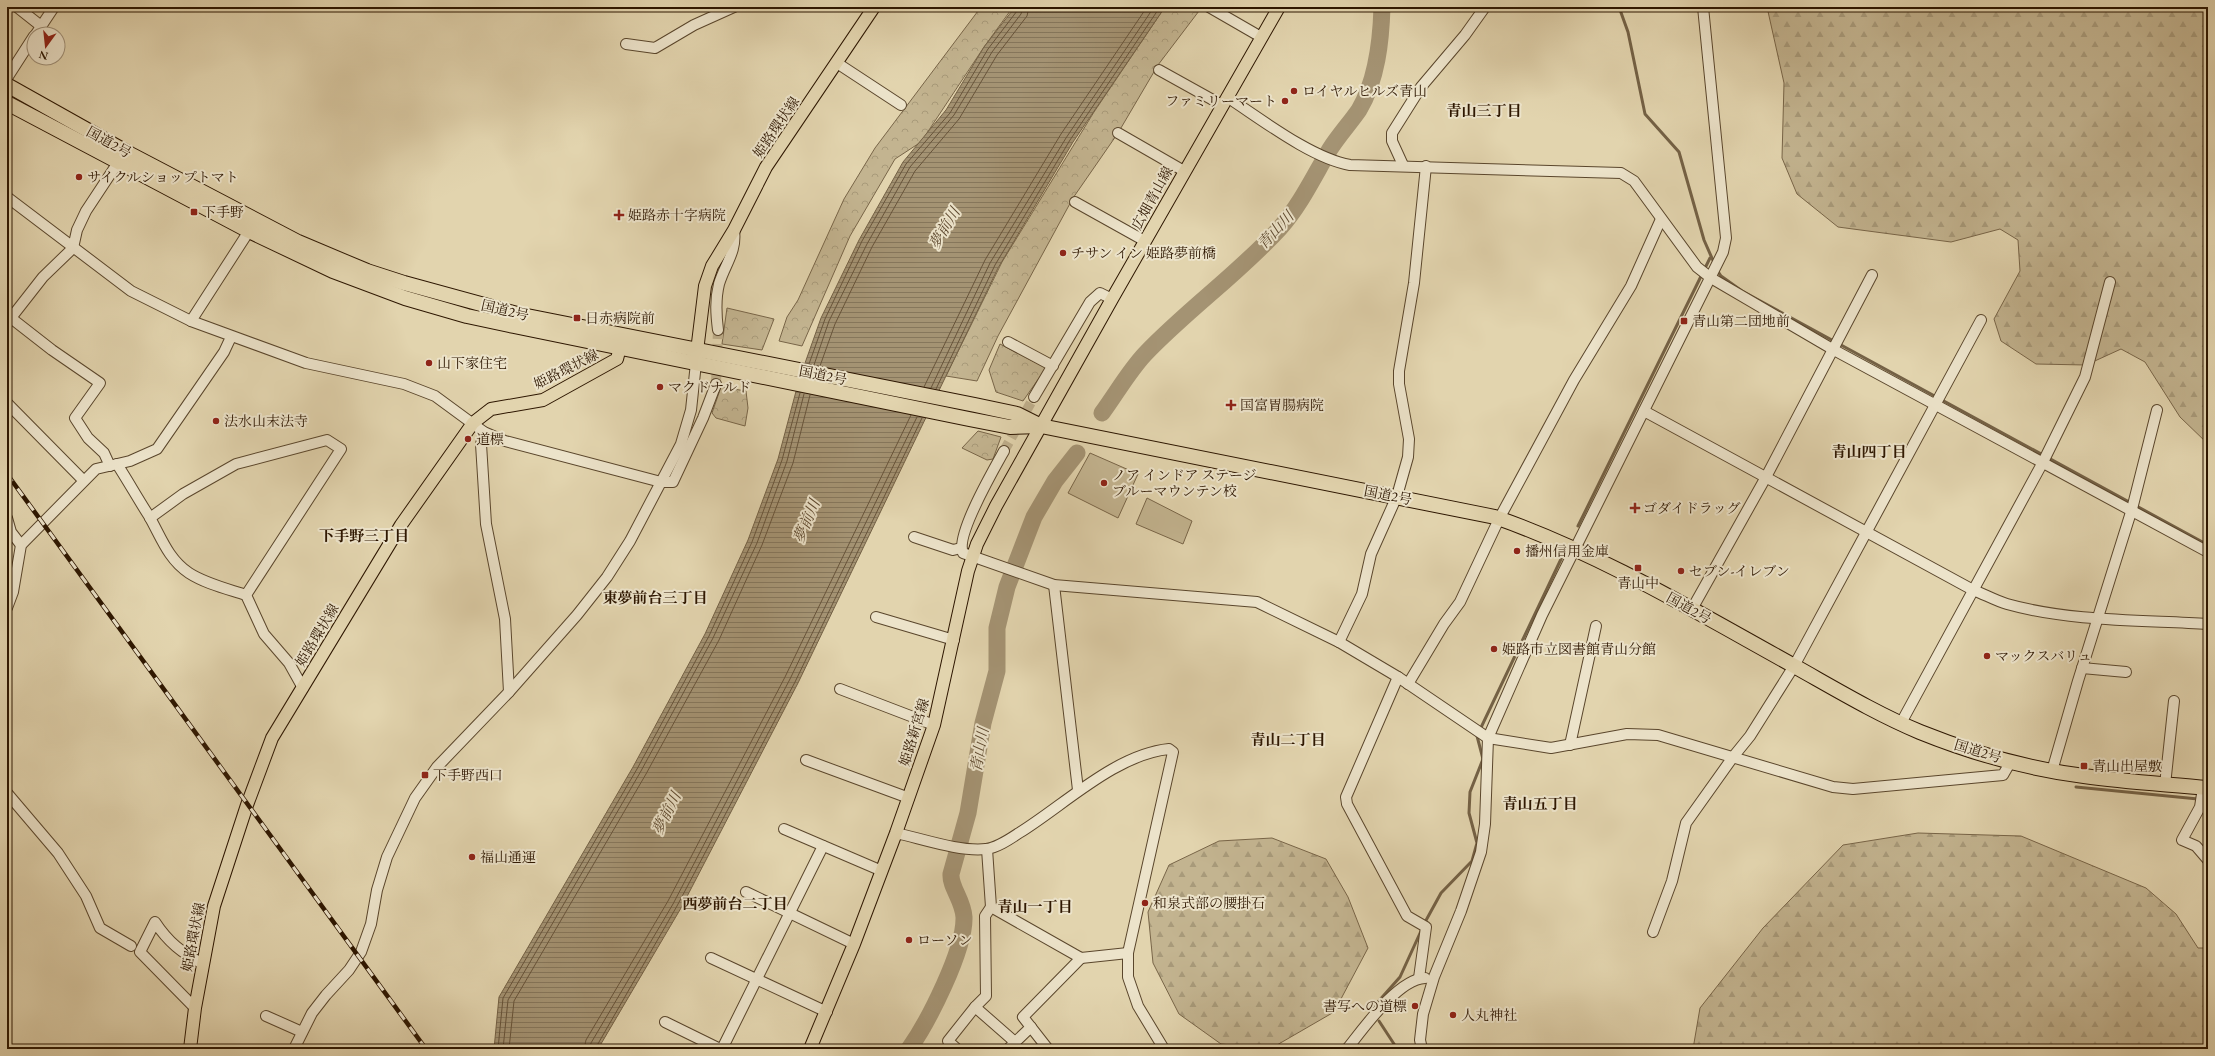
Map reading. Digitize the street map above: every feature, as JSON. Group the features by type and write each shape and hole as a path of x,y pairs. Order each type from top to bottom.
{"highway":[{"name":"国道2号","path":"7,85 298,242 367,270 445,295 517,314 697,356 770,371 969,419 1010,427 1041,426 1397,496 1499,518 1576,548 1692,609 1901,723 1945,741 2011,761 2052,771 2083,776 2206,788"},
{"name":"国道2号","path":"7,103 249,231 333,271 406,298 475,318 620,347 697,356"},
{"name":"国道2号","path":"770,371 975,405 1017,414 1041,426"}],"main road":[{"name":"姫路環状線","path":"697,356 705,286 712,266 734,230 766,167 874,7"},
{"name":"広畑青山線","path":"1041,426 1184,171 1279,7"},
{"name":"姫路環状線","path":"190,1049 195,1008 214,906 247,805 272,738 401,525 472,423 491,409 543,400 617,359 620,347"},
{"name":"姫路新宮線","path":"810,1049 827,1012 882,871 934,725 972,557 986,525 1041,426"}],"street":[{"path":"17,7 32,26"},
{"path":"41,26 54,7"},
{"path":"626,44 655,48 694,25 734,7"},
{"path":"1209,7 1261,37"},
{"path":"1403,165 1392,141 1392,133 1421,87 1465,35 1486,7"},
{"path":"1422,1049 1420,1040 1423,1014 1434,977 1461,911 1481,852 1485,824 1483,734 1718,265 1726,238 1703,7"},
{"path":"7,78 26,49"},
{"path":"837,63 900,106"},
{"path":"1159,70 1224,101 1317,154 1336,163 1350,165 1403,165 1621,173 1634,181 1697,266 1711,278 1834,350 1936,404 2045,457 2208,552"},
{"path":"1118,133 1184,171"},
{"path":"119,161 86,211 77,230 73,248 43,277 9,321 100,382 75,418 88,438 104,453 113,465 150,518 163,544 175,562 189,573 204,581 246,595 264,634 289,663 303,688"},
{"path":"1339,642 1362,594 1371,554 1397,496 1408,457 1409,439 1399,384 1399,371 1414,283 1426,166"},
{"path":"7,197 131,291 191,321 306,364 404,384 435,396 484,432 505,441 661,482 673,482 703,418 716,384"},
{"path":"1075,202 1145,241"},
{"path":"1408,684 1444,624 1460,602 1499,518 1574,380 1631,286 1661,219"},
{"path":"718,330 715,306 720,283 736,242 734,230"},
{"path":"191,321 249,231"},
{"path":"1692,609 1766,477 1872,276"},
{"path":"1901,723 2045,457 2085,377 2110,282"},
{"path":"1034,397 1090,302 1100,293 1112,299"},
{"path":"1653,932 1672,881 1686,823 1753,731 1794,666 1981,320"},
{"path":"7,608 13,592 21,544 82,480 96,469 145,456 157,449 219,358 231,337"},
{"path":"1008,342 1053,366"},
{"path":"294,1049 312,1013 326,994 349,970 366,941 380,876 387,857 415,798 437,767 509,692 577,615 607,577 630,540 681,444 691,410 697,356"},
{"path":"7,403 82,480"},
{"path":"2052,771 2097,617 2132,509 2157,410"},
{"path":"1644,411 1973,590 2006,604 2039,611 2097,617 2208,624"},
{"path":"484,432 481,444 486,524 505,619 509,692"},
{"path":"150,518 182,494 236,464 327,440 342,449 246,595"},
{"path":"961,548 970,517 1004,451"},
{"path":"7,518 11,532 21,544"},
{"path":"914,537 952,550 961,548"},
{"path":"961,548 963,552 972,557 1054,585 1258,602 1339,642 1398,677 1483,734 1551,748 1627,734 1658,736 1833,787 1853,789 2003,775 2011,761"},
{"path":"1054,585 1078,790"},
{"path":"876,617 954,640"},
{"path":"1570,745 1596,626"},
{"path":"2082,668 2126,672"},
{"path":"1398,677 1346,797 1347,804 1407,916 1426,927 1419,978"},
{"path":"840,690 934,725"},
{"path":"2165,785 2174,701"},
{"path":"896,833 958,846 987,849 1006,841 1035,824 1078,790 1140,755 1169,749 1173,752 1128,953 1128,977 1138,1006 1164,1049"},
{"path":"806,760 909,798"},
{"path":"2206,788 2200,807 2182,840 2196,846 2208,860"},
{"path":"7,793 58,853 86,896 100,928 131,946"},
{"path":"784,829 882,871"},
{"path":"665,1022 721,1049 757,980 788,912 822,846"},
{"path":"957,1049 948,1041 974,1007 986,996 985,916 991,907 987,849"},
{"path":"746,892 854,944"},
{"path":"991,907 1081,958 1128,953"},
{"path":"195,1008 140,952 155,922 182,954 203,964"},
{"path":"711,958 827,1012"},
{"path":"1048,1049 1023,1017 1081,958"},
{"path":"1347,1049 1366,1025 1403,985 1419,978 1434,977"},
{"path":"974,1007 1012,1045 1031,1027"},
{"path":"266,1016 302,1032"}],"green space":[{"path":"981,7 1013,7 984,47 921,142 895,159 850,236 802,346 779,341 787,317 798,300 844,199 875,148"},
{"path":"1165,7 1202,7 1158,65 1118,133 1073,198 998,336 977,381 946,376 1002,262 1094,112"},
{"path":"1767,7 2208,7 2208,444 2180,417 2145,362 2121,349 2086,365 2036,364 2001,341 1994,319 2020,271 2018,240 2000,229 1951,242 1838,227 1797,194 1782,158 1784,83"},
{"path":"727,308 774,319 762,350 722,344"},
{"path":"1000,344 1046,368 1023,401 996,392 989,370"},
{"path":"721,387 746,391 748,408 745,426 716,418 712,413"},
{"path":"978,431 1001,437 993,459 987,460 962,448"},
{"name":"ノア インドア ステージ ブルーマウンテン校","path":"1090,453 1138,474 1118,518 1068,493"},
{"name":"ノア インドア ステージ ブルーマウンテン校","path":"1147,498 1192,521 1183,544 1136,524"},
{"path":"1918,833 2021,836 2146,888 2176,914 2198,948 2208,948 2208,1049 1693,1049 1700,1008 1763,928 1843,845"},
{"path":"1272,838 1326,859 1348,897 1368,948 1334,1012 1270,1049 1221,1044 1179,1014 1153,963 1148,912 1169,865 1219,841"}],"water":[{"name":"夢前川","path":"1015,7 1165,7 1073,142 998,268 798,683 681,908 598,1049 494,1049 499,997 633,767 705,634 748,540 778,459 799,380 821,318 859,240 903,162 946,110 984,47"}],"waterway":[{"name":"青山川","path":"1102,413 1128,375 1145,354 1178,322 1264,245 1288,219 1307,190 1330,149 1359,110 1365,98 1377,60 1381,33 1382,7"},
{"path":"1619,7 1628,32 1645,114 1679,152 1704,240 1715,265"},
{"path":"1578,526 1710,258"},
{"path":"1717,270 1721,276 1742,291 2208,545"},
{"name":"青山川","path":"909,1049 926,1022 944,985 952,966 963,931 963,911 952,884 951,874 968,813 983,723 997,671 997,628 1007,587 1034,517 1055,481 1077,453"},
{"path":"1424,924 1441,893 1472,861 1477,843 1469,813 1470,792 1483,759 1477,736 1562,557"},
{"path":"2076,787 2198,799"},
{"path":"1374,1010 1377,1003 1400,977 1421,931"},
{"path":"1379,1021 1396,1049"}],"tunnel":[{"path":"716,384 718,330"},
{"path":"1004,451 1034,397"}],"railway":[{"path":"7,474 426,1049"}],"place":[{"name":"ロイヤルヒルズ青山","path":"1294,91"},
{"name":"ファミリーマート","path":"1285,101"},
{"name":"サイクルショップトマト","path":"79,177"},
{"name":"下手野","path":"194,212"},
{"name":"姫路赤十字病院","path":"619,215"},
{"name":"チサン イン 姫路夢前橋","path":"1063,253"},
{"name":"日赤病院前","path":"577,318"},
{"name":"青山第二団地前","path":"1684,321"},
{"name":"山下家住宅","path":"429,363"},
{"name":"マクドナルド","path":"660,387"},
{"name":"国富胃腸病院","path":"1231,405"},
{"name":"法水山末法寺","path":"216,421"},
{"name":"道標","path":"468,439"},
{"name":"ノア インドア ステージ ブルーマウンテン校","path":"1104,483"},
{"name":"ゴダイドラッグ","path":"1635,508"},
{"name":"播州信用金庫","path":"1517,551"},
{"name":"青山中","path":"1638,568"},
{"name":"セブン-イレブン","path":"1681,571"},
{"name":"姫路市立図書館青山分館","path":"1494,649"},
{"name":"マックスバリュ","path":"1987,656"},
{"name":"青山出屋敷","path":"2084,766"},
{"name":"下手野西口","path":"425,775"},
{"name":"福山通運","path":"472,857"},
{"name":"和泉式部の腰掛石","path":"1145,903"},
{"name":"ローソン","path":"909,940"},
{"name":"書写への道標","path":"1415,1006"},
{"name":"人丸神社","path":"1453,1015"}],"district":[{"name":"青山三丁目","path":"1484,110"},
{"name":"青山四丁目","path":"1869,451"},
{"name":"下手野三丁目","path":"364,535"},
{"name":"東夢前台三丁目","path":"655,597"},
{"name":"青山二丁目","path":"1288,739"},
{"name":"青山五丁目","path":"1540,803"},
{"name":"西夢前台二丁目","path":"735,903"},
{"name":"青山一丁目","path":"1035,906"}]}
